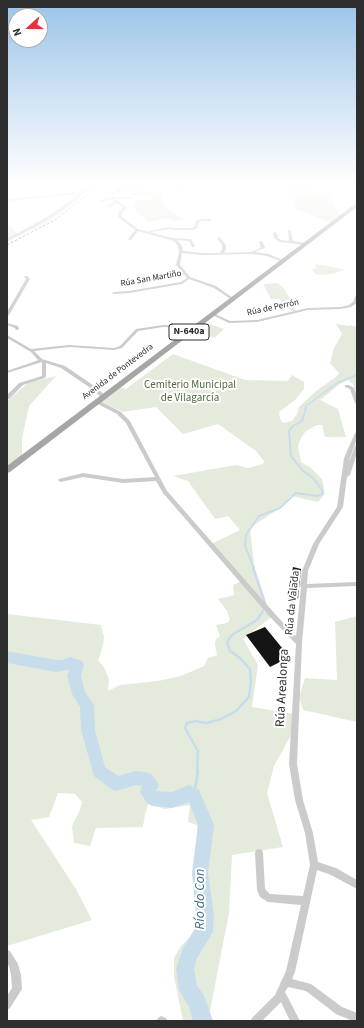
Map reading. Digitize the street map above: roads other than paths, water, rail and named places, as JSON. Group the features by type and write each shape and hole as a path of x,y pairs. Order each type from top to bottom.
{"main road":[{"name":"Avenida de Pontevedra","path":"7,470 96,401 322,232"}],"street":[{"path":"7,240 22,232"},
{"path":"130,239 135,232"},
{"path":"147,232 172,239 190,240 193,246"},
{"path":"290,232 291,242"},
{"path":"275,233 276,238 280,241 306,244"},
{"path":"219,238 224,245 222,253"},
{"path":"172,239 175,240 180,246 181,252 202,254 252,253 268,255 283,261"},
{"path":"252,253 263,248 261,242"},
{"name":"Rúa San Martiño","path":"181,252 178,265 189,278 215,287 232,299"},
{"path":"7,315 28,281 26,278"},
{"name":"Rúa San Martiño","path":"114,293 138,291 182,283 189,278"},
{"name":"Rúa de Perrón","path":"212,314 229,322 257,321 308,309 340,308 350,306 355,303 357,296"},
{"path":"7,324 17,327 17,329"},
{"path":"31,350 69,346 114,349 120,346 137,330 163,326 195,327"},
{"path":"7,336 31,350 42,360 63,367 103,396"},
{"path":"7,341 12,339"},
{"path":"7,372 42,360"},
{"path":"7,398 21,384 44,376 42,360"},
{"path":"347,386 352,388 357,403"},
{"name":"Rúa Arealonga","path":"96,401 119,413 128,422 165,492 273,616 299,643 293,764 299,800 309,833 314,865 290,972 278,998 255,1021"},
{"name":"Rúa da Valada","path":"299,643 305,571 316,544 340,507 347,458 357,433"},
{"name":"Rúa da Valada","path":"344,479 348,473 357,446"},
{"path":"61,480 83,475 124,481 158,479"},
{"path":"303,586 357,584"},
{"path":"259,853 261,890 263,894 268,898 306,900"},
{"path":"314,865 333,871 357,884"},
{"path":"7,954 13,964 16,975 17,989 7,1005"},
{"path":"286,982 308,987 339,1011 357,1018"},
{"path":"281,993 295,1021"}],"waterway":[{"path":"305,409 306,406 337,383 357,375"},
{"path":"254,568 245,546 246,535 259,516 280,508 296,493 317,496 322,494 322,490 313,478 303,471 291,456 289,431 293,426 302,421 306,408"},
{"path":"253,567 265,603"},
{"path":"197,771 198,751 185,728 187,723 196,721 207,723 221,719 236,711 249,697 251,682 250,669 240,658 230,651 227,642 232,635 257,620 263,611"},
{"name":"Río do Con","path":"7,657 56,666 63,666 70,663 77,665 74,675 79,694 87,705 88,730 99,771 116,784 136,778 146,779 151,785 148,792 152,798 172,800 184,796 189,792 194,795 206,825 200,873 205,915 204,932 189,954 185,969 188,990 197,1002 203,1021"},
{"path":"194,795 198,770"}],"railway":[{"path":"7,245 32,232"}],"park label":[{"name":"Cemiterio Municipal de Vilagarcía","path":"190,392"}]}
